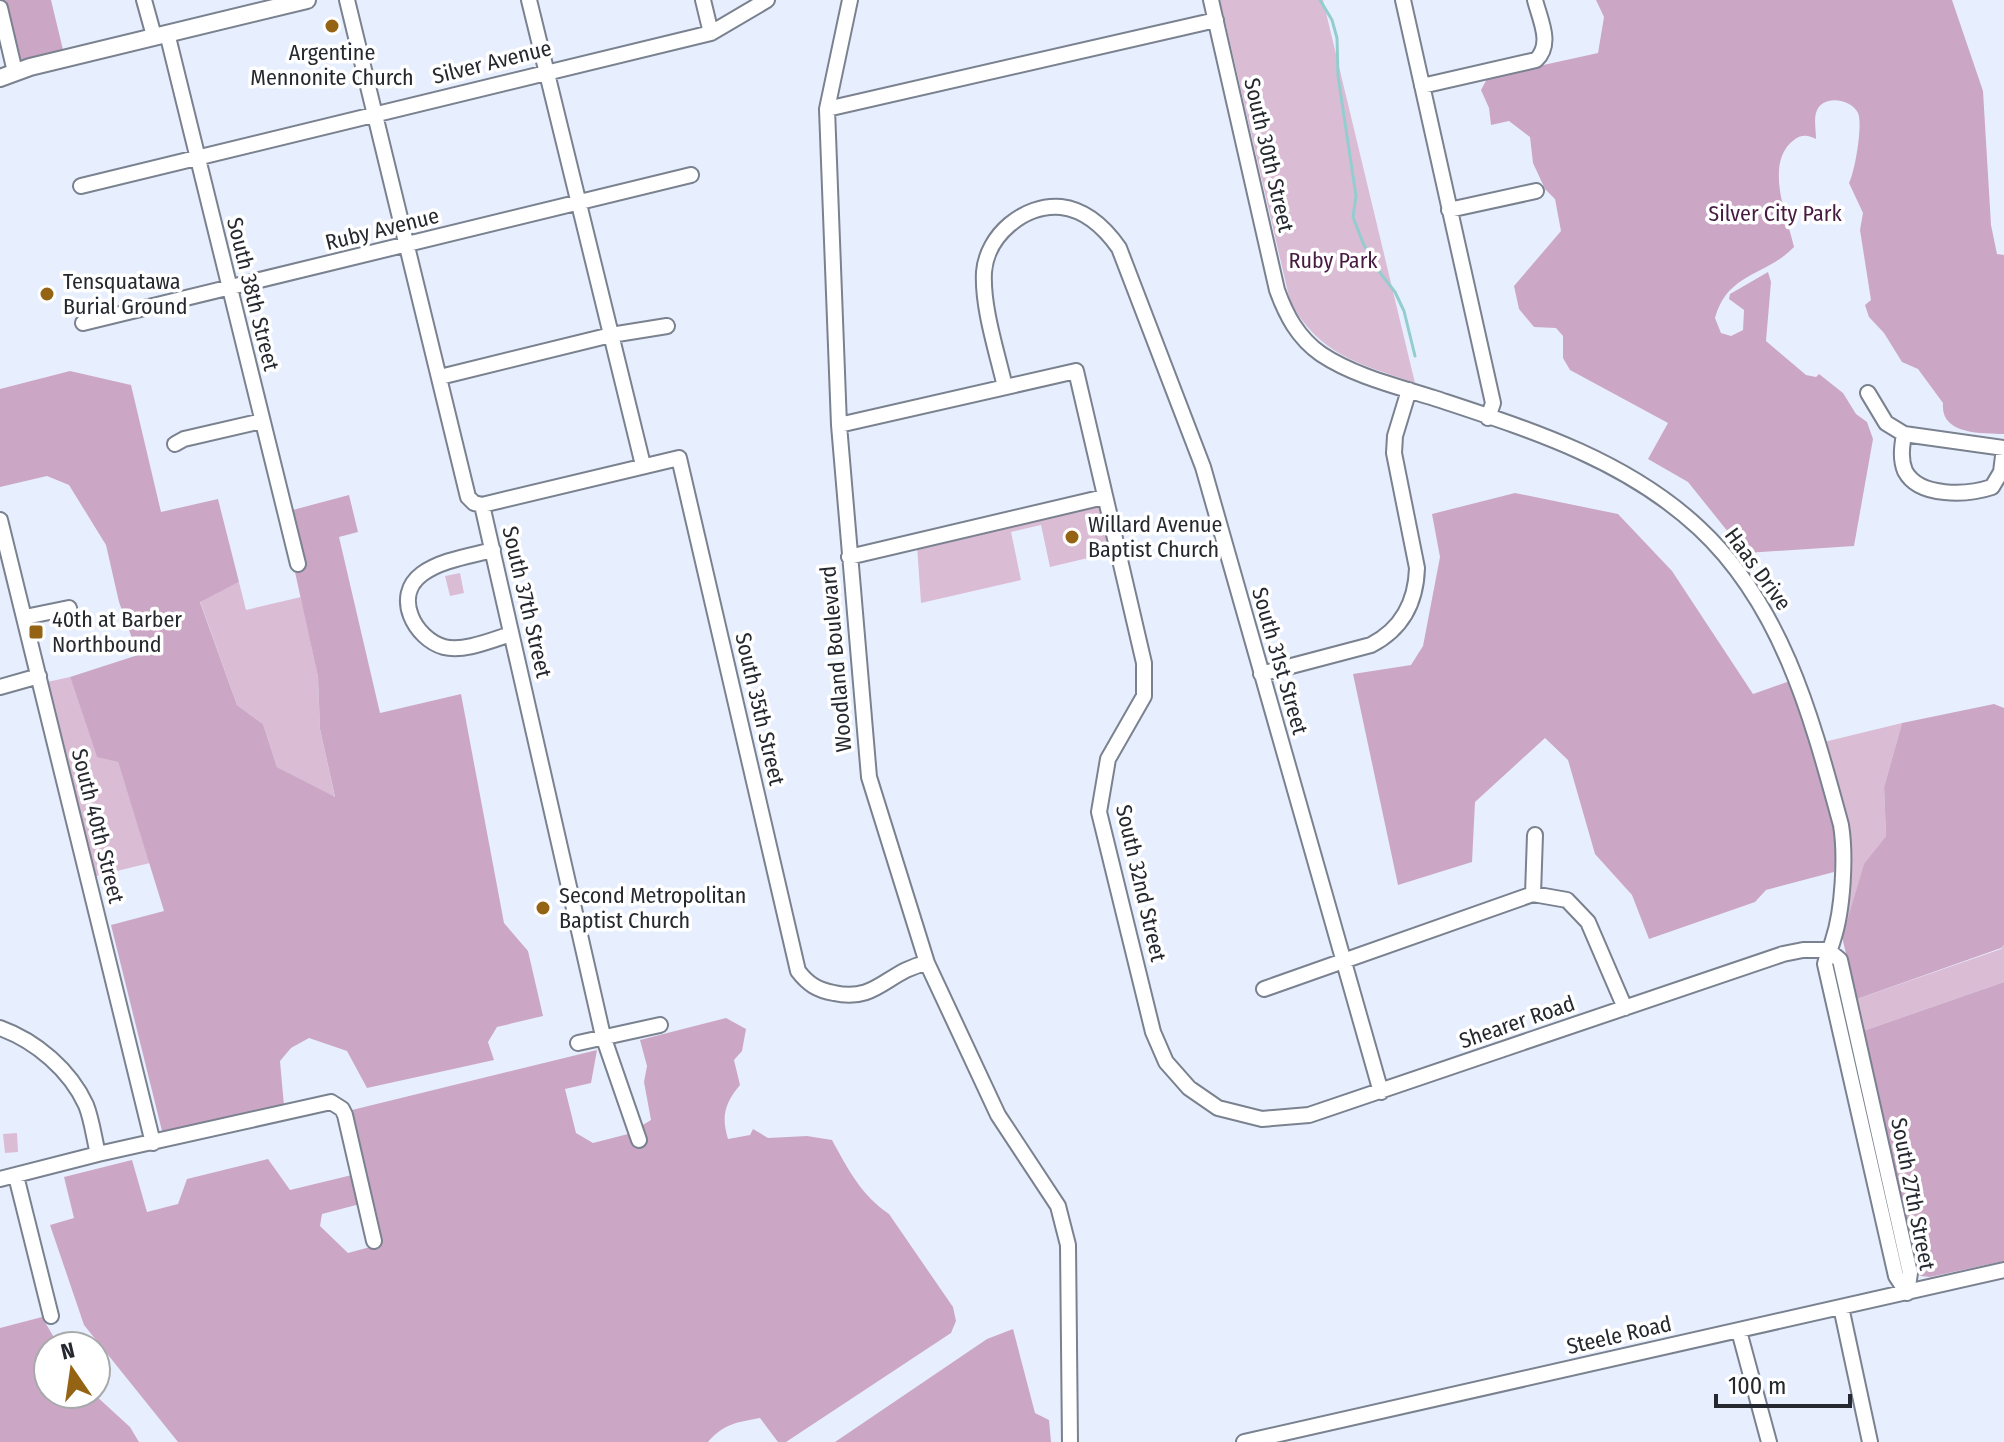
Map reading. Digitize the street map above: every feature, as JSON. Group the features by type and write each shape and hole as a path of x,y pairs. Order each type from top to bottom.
{"main road":[{"path":"8,75 286,2 307,0"}],"street":[{"name":"South 38th Street","path":"144,0 160,35 197,157 298,564"},
{"name":"South 37th Street","path":"347,0 468,497 482,505 603,1036 639,1140"},
{"path":"482,505 643,465 529,0"},
{"path":"703,0 711,33"},
{"name":"Silver Avenue","path":"81,186 711,33 767,0"},
{"name":"Woodland Boulevard","path":"850,0 827,109 839,425 869,777 927,963 998,1115 1058,1206 1066,1232 1070,1442"},
{"name":"South 30th Street","path":"1211,0 1277,290 1285,312 1304,340 1321,354 1353,371 1409,390"},
{"path":"1403,0 1493,403 1488,418"},
{"path":"1422,86 1536,60 1546,44 1535,0"},
{"path":"0,8 8,75"},
{"path":"827,109 1216,20"},
{"name":"Ruby Avenue","path":"83,323 229,290 691,175"},
{"path":"1449,210 1536,191"},
{"name":"South 31st Street","path":"1005,387 985,294 984,270 990,249 1004,228 1040,209 1061,207 1092,219 1108,232 1119,248 1203,467 1381,1092"},
{"path":"440,377 611,335 667,326"},
{"name":"South 32nd Street","path":"1005,387 1076,371 1141,645 1144,696 1108,759 1099,812 1153,1032 1166,1062 1189,1088 1218,1108"},
{"path":"839,425 1005,387"},
{"path":"1261,674 1354,652 1385,638 1407,612 1416,585 1414,549 1394,453 1395,436 1409,390"},
{"name":"Haas Drive","path":"1409,390 1576,449 1612,465 1646,486 1701,529 1747,584 1787,654 1841,825 1843,874 1833,940 1828,950"},
{"path":"1868,393 1886,423 1904,434 2004,448 2001,472 1992,487 1977,492 1939,491 1915,483 1908,475 1901,456 1904,434"},
{"path":"175,444 184,439 262,421"},
{"name":"South 35th Street","path":"643,465 679,458 798,971 807,983 823,991 858,996 867,994 902,971 927,963"},
{"path":"849,557 1104,497"},
{"name":"South 40th Street","path":"0,520 153,1143"},
{"path":"493,550 437,565 418,576 408,601 410,612 419,633 444,647 466,646 511,634"},
{"path":"25,617 69,608"},
{"path":"0,687 39,676"},
{"path":"1533,894 1535,835"},
{"path":"1264,989 1533,894 1567,900 1588,922 1625,1008"},
{"name":"Shearer Road","path":"1218,1108 1262,1119 1309,1115 1783,954 1828,950"},
{"name":"South 27th Street","path":"1828,950 1840,960 1848,1029 1910,1273 1907,1293"},
{"path":"578,1043 660,1025"},
{"path":"0,1028 48,1056 66,1075 87,1109 98,1154"},
{"path":"0,1179 323,1102 336,1104 345,1115 374,1241"},
{"path":"16,1176 51,1316"},
{"name":"Steele Road","path":"1244,1442 2004,1270"},
{"path":"1841,1307 1870,1442"},
{"path":"1739,1331 1769,1442"}],"green space":[{"path":"3,0 51,0 64,54 20,65 16,61"},
{"name":"Ruby Park","path":"1220,0 1323,0 1415,383 1343,356 1314,334 1290,301"},
{"name":"Silver City Park","path":"1596,0 1952,0 1983,91 1991,225 1997,254 2004,255 2004,434 1964,430 1948,421 1943,403 1918,369 1902,362 1884,333 1869,317 1865,305 1871,300 1860,230 1863,213 1849,183 1860,127 1858,113 1843,101 1830,101 1819,107 1815,116 1816,139 1805,136 1797,138 1785,150 1780,162 1780,191 1794,247 1783,257 1738,283 1721,303 1715,318 1721,333 1731,336 1743,330 1744,310 1729,299 1730,294 1768,272 1771,282 1766,341 1806,375 1816,377 1819,374 1843,393 1856,414 1867,422 1873,439 1854,546 1745,553 1688,482 1648,459 1668,423 1570,370 1563,358 1563,336 1556,328 1534,327 1519,309 1514,286 1561,231 1555,199 1545,189 1533,163 1530,137 1509,121 1491,125 1489,108 1481,90 1488,77 1598,53 1604,17"},
{"path":"70,371 131,385 161,512 218,499 239,582 200,602 237,705 263,724 277,767 335,797 320,729 318,677 295,572 303,566 289,511 349,495 358,532 339,537 380,713 461,694 504,923 528,951 543,1016 497,1027 488,1042 494,1060 367,1088 347,1051 309,1038 291,1048 280,1061 284,1106 168,1134 162,1131 111,925 164,911 118,762 97,757 70,677 138,655 119,602 106,545 69,485 47,476 0,487 0,389"},
{"path":"1515,493 1618,514 1672,571 1753,694 1790,681 1828,804 1836,852 1834,872 1766,890 1755,902 1649,939 1632,895 1595,854 1568,760 1545,738 1475,802 1472,862 1398,885 1353,674 1411,665 1423,646 1440,557 1432,514"},
{"path":"1095,505 1102,510 1112,550 1109,553 1050,567 1041,525 1011,532 1021,580 921,603 917,546"},
{"path":"460,573 464,593 450,596 445,576"},
{"path":"239,582 246,610 301,597 318,677 320,729 335,798 277,767 263,724 237,705 200,601"},
{"path":"70,677 97,756 118,762 150,863 96,876 47,682"},
{"path":"1994,704 2004,708 2004,945 1857,999 1842,937 1864,864 1886,836 1884,787 1902,723"},
{"path":"1902,723 1884,787 1886,836 1864,865 1842,937 1851,844 1824,742"},
{"path":"2004,945 2004,982 1863,1031 1857,999 2001,949"},
{"path":"2004,982 2004,1261 1930,1277 1921,1276 1916,1272 1863,1031"},
{"path":"726,1018 746,1029 742,1051 734,1060 740,1085 726,1110 728,1139 750,1135 753,1129 768,1138 807,1136 832,1140 856,1181 889,1214 953,1307 956,1321 951,1333 786,1442 778,1442 760,1418 725,1428 708,1442 178,1442 112,1360 112,1330 88,1330 84,1325 50,1225 74,1218 64,1177 132,1160 147,1212 178,1204 187,1179 268,1159 290,1190 352,1175 360,1204 322,1214 320,1226 348,1253 381,1244 352,1110 597,1050 591,1083 565,1089 576,1133 593,1143 628,1134 651,1120 644,1082 647,1066 640,1040"},
{"path":"17,1133 18,1152 5,1153 3,1134"},
{"path":"42,1317 50,1330 32,1330 32,1410 111,1410 130,1427 139,1442 0,1442 0,1328"},
{"path":"1013,1329 1035,1413 1049,1420 1051,1442 835,1442 987,1339"}],"waterway":[{"path":"1320,0 1332,20 1337,38 1338,76 1356,196 1353,217 1363,243 1404,311 1415,356"}],"place":[{"name":"Argentine Mennonite Church","path":"332,26"},
{"name":"Tensquatawa Burial Ground","path":"47,294"},
{"name":"Willard Avenue Baptist Church","path":"1072,537"},
{"name":"40th at Barber Northbound","path":"36,632"},
{"name":"Second Metropolitan Baptist Church","path":"543,908"}]}
